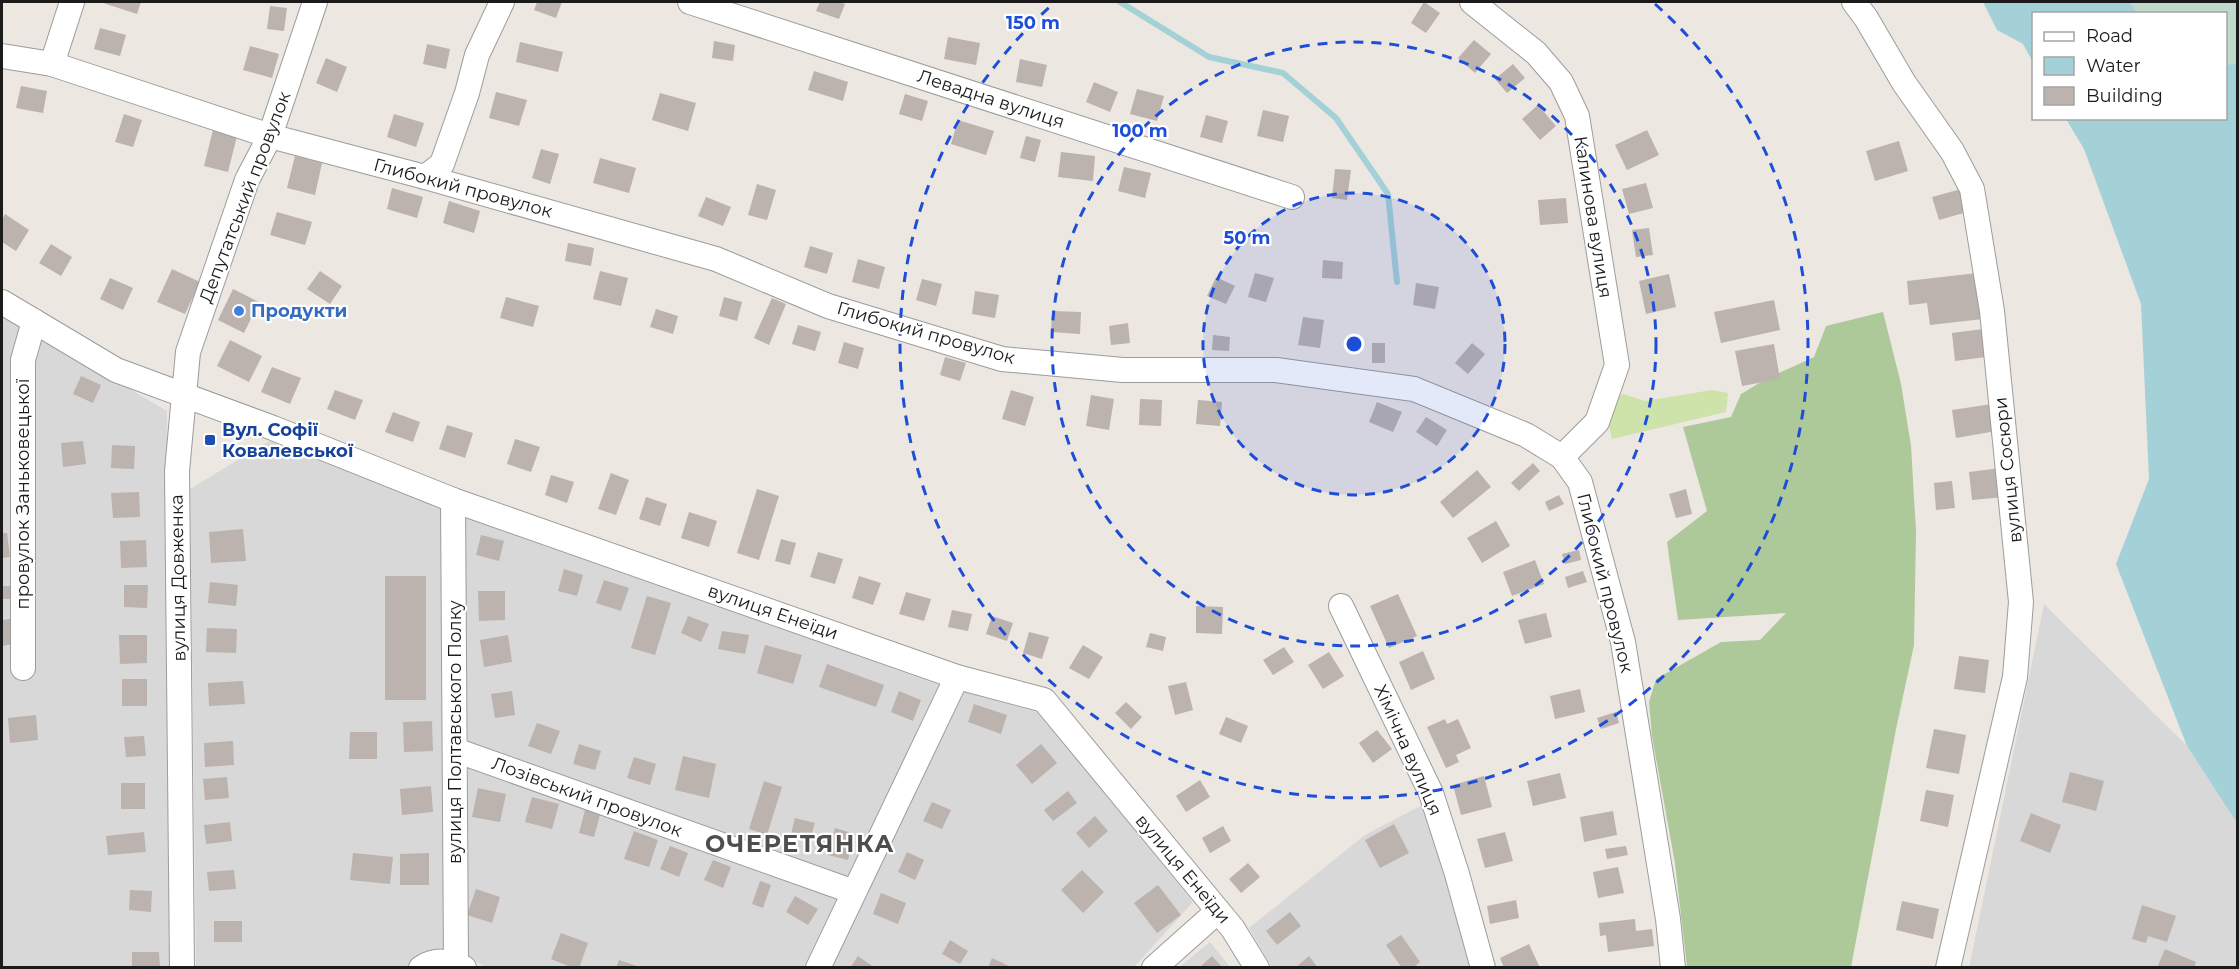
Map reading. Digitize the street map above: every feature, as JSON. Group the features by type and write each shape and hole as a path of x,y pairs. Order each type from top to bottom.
{"street":[{"path":"52,64 72,2"},
{"name":"Депутатський провулок","path":"184,395 188,352 247,180 270,136 315,2"},
{"path":"425,177 442,164 467,93 477,55 502,2"},
{"name":"Левадна вулиця","path":"690,2 1292,197"},
{"name":"Калинова вулиця","path":"1472,2 1536,53 1561,82 1577,116 1617,365 1597,422 1562,457"},
{"name":"вулиця Сосюри","path":"1854,2 1866,18 1904,83 1952,151 1972,189 1992,311 2021,602 2015,677 1948,968"},
{"name":"Глибокий провулок","path":"2,56 52,64 270,136 716,259 828,306 1002,359 1123,370 1276,370 1414,389 1526,435 1562,457 1580,482 1623,642 1668,919 1673,968"},
{"path":"2,302 116,370 184,395"},
{"name":"провулок Заньковецької","path":"23,668 23,360 34,321"},
{"name":"вулиця Енеїди","path":"184,395 453,500 957,677 1044,700 1233,929 1257,968"},
{"name":"вулиця Довженка","path":"182,968 177,471 184,395"},
{"name":"вулиця Полтавського Полку","path":"421,968 431,961 460,965 453,500"},
{"name":"Хімічна вулиця","path":"1341,606 1431,793 1457,873 1483,968"},
{"path":"818,968 957,677"},
{"name":"Лозівський провулок","path":"455,750 854,892"},
{"path":"1154,968 1218,911"}],"shaded area":[{"path":"2,314 167,411 171,967 2,968"},
{"path":"271,440 441,506 452,967 196,967 190,489"},
{"path":"465,514 941,686 806,967 488,968 464,956 468,766"},
{"path":"2044,604 2187,746 2237,823 2237,967 1969,968"},
{"path":"961,691 1043,714 1193,902 1134,967 828,968"},
{"path":"1426,803 1475,967 1272,967 1249,928 1365,835"},
{"path":"1210,942 1230,967 1178,968"}],"green space":[{"path":"2130,2 2237,2 2237,63 2227,65 2227,12 2136,12"},
{"path":"1883,312 1901,384 1911,446 1916,531 1914,645 1851,967 1687,967 1675,863 1652,736 1649,702 1656,679 1721,642 1760,640 1786,613 1678,620 1667,542 1707,511 1683,427 1731,417 1741,394 1766,379 1814,357 1826,326"},
{"path":"1712,390 1728,393 1726,412 1612,439 1607,418 1612,400 1623,394 1645,401"}],"water":[{"path":"1983,2 2130,2 2136,12 2032,12 2032,60 2023,44 1997,30"},
{"path":"2238,63 2237,823 2187,746 2116,564 2149,479 2141,304 2084,149 2067,120 2227,120 2227,65"}],"building":[{"path":"100,2 141,2 137,14"},
{"path":"537,2 562,2 556,18 534,10"},
{"path":"820,2 845,4 839,19 816,11"},
{"path":"1424,2 1440,13 1426,33 1411,23"},
{"path":"270,6 287,8 284,31 267,29"},
{"path":"100,28 126,35 120,56 94,49"},
{"path":"948,37 980,43 976,65 944,59"},
{"path":"1474,40 1491,54 1475,73 1458,58"},
{"path":"714,41 735,45 733,61 712,58"},
{"path":"520,42 563,52 558,72 516,62"},
{"path":"427,44 450,49 446,69 423,64"},
{"path":"250,46 279,54 272,78 243,70"},
{"path":"326,58 347,67 337,92 316,83"},
{"path":"1020,59 1047,65 1042,87 1016,82"},
{"path":"1513,64 1525,78 1507,93 1495,79"},
{"path":"814,71 848,82 843,101 808,90"},
{"path":"1094,82 1118,92 1110,112 1086,102"},
{"path":"21,86 47,91 43,113 16,108"},
{"path":"1137,89 1164,96 1157,121 1130,114"},
{"path":"496,92 527,100 519,126 489,118"},
{"path":"660,93 696,103 688,131 652,120"},
{"path":"905,94 928,101 922,121 899,114"},
{"path":"1538,105 1556,126 1540,140 1522,119"},
{"path":"1263,110 1289,116 1283,142 1257,136"},
{"path":"124,114 142,120 133,147 115,142"},
{"path":"394,114 424,123 416,147 387,137"},
{"path":"1206,115 1228,121 1222,143 1200,137"},
{"path":"958,120 994,131 986,155 951,144"},
{"path":"213,130 237,136 228,172 204,166"},
{"path":"1647,130 1659,155 1627,170 1615,145"},
{"path":"1026,136 1041,140 1035,162 1020,158"},
{"path":"1899,141 1908,171 1875,181 1866,151"},
{"path":"541,149 559,154 550,184 532,178"},
{"path":"1061,152 1095,156 1093,181 1058,177"},
{"path":"295,156 322,163 315,195 287,188"},
{"path":"600,158 636,168 629,193 593,183"},
{"path":"1124,167 1151,173 1145,198 1118,191"},
{"path":"1335,169 1351,170 1347,200 1332,198"},
{"path":"1646,183 1653,208 1629,214 1622,189"},
{"path":"757,184 776,190 767,220 748,215"},
{"path":"392,188 423,197 417,218 387,209"},
{"path":"1961,189 1967,212 1939,220 1932,197"},
{"path":"706,197 731,207 723,226 698,216"},
{"path":"1566,198 1568,223 1540,225 1538,200"},
{"path":"449,201 480,211 474,233 443,223"},
{"path":"277,212 312,222 305,245 270,235"},
{"path":"5,214 29,230 16,251 2,242 2,220"},
{"path":"1649,228 1653,255 1636,257 1632,230"},
{"path":"568,243 594,248 591,266 565,261"},
{"path":"51,244 72,257 61,276 39,263"},
{"path":"810,246 833,253 827,274 804,267"},
{"path":"858,259 885,267 879,289 852,282"},
{"path":"1323,260 1343,262 1342,279 1322,278"},
{"path":"172,269 200,282 185,314 157,302"},
{"path":"320,271 342,286 330,304 307,289"},
{"path":"600,271 628,278 621,306 593,299"},
{"path":"1255,273 1274,278 1266,302 1248,297"},
{"path":"1977,273 1983,319 1930,325 1927,303 1909,305 1907,281"},
{"path":"1669,274 1676,307 1646,314 1639,281"},
{"path":"1216,277 1235,286 1226,304 1207,296"},
{"path":"110,278 133,288 123,310 100,299"},
{"path":"922,279 942,284 936,306 916,300"},
{"path":"1416,283 1439,287 1435,309 1413,305"},
{"name":"Продукти","path":"233,289 259,302 244,333 218,320"},
{"path":"975,291 999,295 995,318 972,314"},
{"path":"506,297 539,306 533,327 500,318"},
{"path":"724,297 742,302 737,321 719,316"},
{"path":"772,298 786,304 769,345 754,338"},
{"path":"1774,300 1780,330 1721,343 1714,312"},
{"path":"656,309 678,316 673,334 650,327"},
{"path":"1052,311 1081,312 1080,334 1051,332"},
{"path":"1303,317 1324,320 1320,348 1298,345"},
{"path":"1128,323 1130,343 1111,345 1109,326"},
{"path":"798,325 821,332 815,351 792,344"},
{"path":"1983,329 1986,357 1955,361 1952,333"},
{"path":"1213,335 1230,337 1229,351 1212,350"},
{"path":"230,340 262,356 249,382 217,366"},
{"path":"844,342 864,348 858,369 838,363"},
{"path":"1372,343 1385,343 1385,363 1372,363"},
{"path":"1472,343 1485,354 1468,374 1455,363"},
{"path":"1774,344 1780,379 1742,386 1735,351"},
{"path":"945,357 966,363 960,381 940,375"},
{"path":"272,367 301,378 290,404 261,392"},
{"path":"81,376 101,385 93,403 73,394"},
{"path":"335,390 363,400 355,420 327,409"},
{"path":"1011,390 1034,397 1025,426 1002,419"},
{"path":"1091,395 1114,399 1109,430 1086,426"},
{"path":"1140,399 1162,400 1161,426 1139,425"},
{"path":"1198,400 1222,402 1220,426 1196,424"},
{"path":"1377,402 1402,412 1393,432 1369,422"},
{"path":"1992,404 1996,431 1956,438 1952,410"},
{"path":"393,412 420,422 413,442 385,432"},
{"path":"1426,417 1447,430 1437,446 1416,432"},
{"path":"447,425 473,433 465,458 439,449"},
{"path":"515,439 540,447 531,472 507,464"},
{"path":"83,441 86,464 63,467 61,443"},
{"path":"112,445 135,446 134,469 111,468"},
{"path":"1533,463 1540,471 1519,491 1511,483"},
{"path":"2001,468 2004,497 1972,500 1969,472"},
{"path":"1477,470 1491,487 1453,518 1440,502"},
{"path":"611,473 629,480 616,515 598,509"},
{"path":"551,475 574,482 567,503 545,495"},
{"path":"1952,481 1955,508 1936,510 1934,483"},
{"path":"757,489 779,496 759,560 737,553"},
{"path":"1686,489 1692,514 1676,518 1669,494"},
{"path":"139,492 140,517 113,518 111,493"},
{"path":"1559,495 1564,504 1549,511 1545,502"},
{"path":"646,497 667,504 660,526 639,519"},
{"path":"689,512 717,521 709,547 681,538"},
{"path":"1496,521 1510,546 1482,563 1467,538"},
{"path":"243,529 246,561 211,563 209,532"},
{"path":"2,533 7,533 10,557 2,558"},
{"path":"481,535 504,541 499,561 476,555"},
{"path":"781,539 796,543 790,565 775,561"},
{"path":"146,540 147,567 121,568 120,541"},
{"path":"1579,550 1581,560 1565,564 1562,554"},
{"path":"818,552 843,559 835,584 810,577"},
{"path":"1535,560 1544,584 1512,596 1503,572"},
{"path":"564,569 583,575 577,596 558,591"},
{"path":"1583,571 1587,582 1568,588 1565,577"},
{"path":"385,576 426,576 426,700 385,700"},
{"path":"859,576 881,583 873,605 852,598"},
{"path":"604,580 629,588 621,611 596,603"},
{"path":"210,582 238,585 236,606 208,603"},
{"path":"124,585 148,585 147,608 124,607"},
{"path":"2,586 11,586 12,599 2,599"},
{"path":"478,591 505,591 505,620 479,621"},
{"path":"906,592 931,599 924,621 899,614"},
{"path":"1398,594 1417,636 1389,648 1370,606"},
{"path":"647,596 671,603 655,655 631,648"},
{"path":"1196,606 1223,607 1222,634 1196,633"},
{"path":"952,610 972,614 968,631 948,627"},
{"path":"1546,613 1552,637 1525,644 1518,620"},
{"path":"688,616 709,624 701,642 681,633"},
{"path":"992,616 1013,623 1007,641 986,634"},
{"path":"17,618 20,643 2,646 2,620"},
{"path":"207,628 237,629 236,653 206,652"},
{"path":"722,631 749,635 745,654 718,649"},
{"path":"1029,632 1049,637 1042,659 1023,653"},
{"path":"1150,633 1166,637 1163,651 1146,647"},
{"path":"119,635 147,635 147,663 120,664"},
{"path":"508,635 512,662 484,667 480,640"},
{"path":"765,645 802,655 793,684 757,673"},
{"path":"1083,645 1103,657 1089,679 1069,668"},
{"path":"1284,647 1294,662 1273,675 1263,660"},
{"path":"1423,651 1435,679 1411,690 1399,662"},
{"path":"1329,652 1344,676 1323,689 1308,665"},
{"path":"1959,656 1989,660 1985,693 1954,689"},
{"path":"827,664 884,685 876,707 819,687"},
{"path":"122,679 147,679 147,706 122,706"},
{"path":"243,681 245,704 209,706 208,683"},
{"path":"1186,682 1193,710 1175,715 1168,686"},
{"path":"1580,689 1585,712 1555,719 1550,696"},
{"path":"512,691 515,715 495,718 491,694"},
{"path":"899,691 921,700 913,721 891,712"},
{"path":"1126,702 1142,717 1131,729 1115,713"},
{"path":"974,704 1007,715 1001,734 968,722"},
{"path":"1616,712 1619,723 1601,729 1597,718"},
{"path":"36,715 38,740 10,743 8,718"},
{"path":"1226,717 1248,726 1241,743 1219,734"},
{"path":"1445,719 1447,724 1458,719 1471,748 1456,755 1459,762 1446,768 1427,727"},
{"path":"432,721 433,751 404,752 403,722"},
{"path":"537,723 560,731 551,754 528,746"},
{"path":"1934,729 1966,735 1959,774 1926,768"},
{"path":"1377,730 1392,749 1373,763 1359,743"},
{"path":"350,732 377,732 377,759 349,759"},
{"path":"144,736 146,756 126,757 124,737"},
{"path":"233,741 234,765 205,767 204,743"},
{"path":"579,744 601,751 595,770 573,764"},
{"path":"1041,744 1057,763 1032,784 1016,765"},
{"path":"683,756 716,764 709,798 675,790"},
{"path":"634,757 656,764 650,785 627,778"},
{"path":"2070,772 2104,781 2096,811 2062,802"},
{"path":"1560,773 1566,798 1533,806 1527,781"},
{"path":"1484,776 1492,807 1461,815 1453,785"},
{"path":"227,777 229,798 205,800 203,779"},
{"path":"1200,780 1210,797 1186,812 1176,796"},
{"path":"764,781 782,787 767,835 749,829"},
{"path":"121,783 145,783 145,809 121,809"},
{"path":"431,786 433,812 402,815 400,789"},
{"path":"478,788 506,794 500,822 472,817"},
{"path":"1926,790 1954,795 1948,827 1920,821"},
{"path":"1068,791 1077,803 1053,821 1044,810"},
{"path":"532,797 559,804 552,829 525,822"},
{"path":"932,802 951,810 942,829 923,821"},
{"path":"585,810 600,815 594,837 579,833"},
{"path":"1613,811 1617,835 1584,842 1580,817"},
{"path":"2031,813 2061,825 2050,853 2020,841"},
{"path":"1095,816 1108,831 1089,848 1076,833"},
{"path":"795,818 815,823 810,839 791,834"},
{"path":"230,822 232,841 206,844 204,825"},
{"path":"1394,824 1409,853 1380,868 1365,840"},
{"path":"1223,826 1231,841 1210,853 1202,838"},
{"path":"835,828 855,834 848,860 828,855"},
{"path":"634,831 658,840 649,867 624,859"},
{"path":"144,832 146,852 108,855 106,836"},
{"path":"1505,832 1513,861 1485,868 1477,839"},
{"path":"670,846 688,853 679,877 660,869"},
{"path":"1626,846 1628,855 1607,859 1605,849"},
{"path":"907,852 924,860 915,880 898,872"},
{"path":"353,853 393,857 390,884 350,880"},
{"path":"429,853 429,885 400,885 400,854"},
{"path":"713,860 731,867 723,888 704,880"},
{"path":"1248,863 1260,877 1241,893 1229,879"},
{"path":"1618,867 1624,893 1598,898 1593,872"},
{"path":"234,870 236,889 209,891 207,872"},
{"path":"1082,870 1104,892 1083,913 1061,890"},
{"path":"760,881 771,885 763,908 752,904"},
{"path":"1158,885 1181,915 1157,933 1134,903"},
{"path":"476,889 500,897 492,923 467,915"},
{"path":"130,890 152,891 151,912 129,910"},
{"path":"881,893 906,903 898,924 873,914"},
{"path":"795,896 818,909 808,925 786,912"},
{"path":"1516,900 1519,918 1490,924 1487,906"},
{"path":"1902,901 1939,909 1933,939 1896,930"},
{"path":"2142,905 2176,916 2167,942 2148,936 2146,943 2132,939"},
{"path":"1290,912 1301,926 1277,945 1266,931"},
{"path":"1635,919 1636,931 1652,929 1654,946 1608,952 1606,935 1600,936 1599,923"},
{"path":"214,921 242,921 242,942 214,942"},
{"path":"561,933 588,943 579,968 573,968 551,959"},
{"path":"1401,935 1420,962 1412,968 1402,968 1386,945"},
{"path":"950,940 968,951 960,964 942,954"},
{"path":"1529,944 1540,968 1504,968 1500,958"},
{"path":"2165,949 2196,962 2194,968 2157,968"},
{"path":"132,952 159,952 160,968 132,968"},
{"path":"858,956 875,968 850,968"},
{"path":"1212,956 1223,968 1199,968"},
{"path":"1309,956 1318,968 1295,968"},
{"path":"992,958 1013,968 988,968"},
{"path":"619,960 640,967 640,968 616,968"}],"waterway":[{"name":"ОЧЕРЕТЯНКА","path":"1120,2 1209,57 1283,73 1336,118 1388,194 1397,282"}],"place":[{"name":"Продукти","path":"239,311"},
{"name":"Вул. Софії Ковалевської","path":"210,440"}],"district":[{"name":"ОЧЕРЕТЯНКА","path":"800,843"}]}
